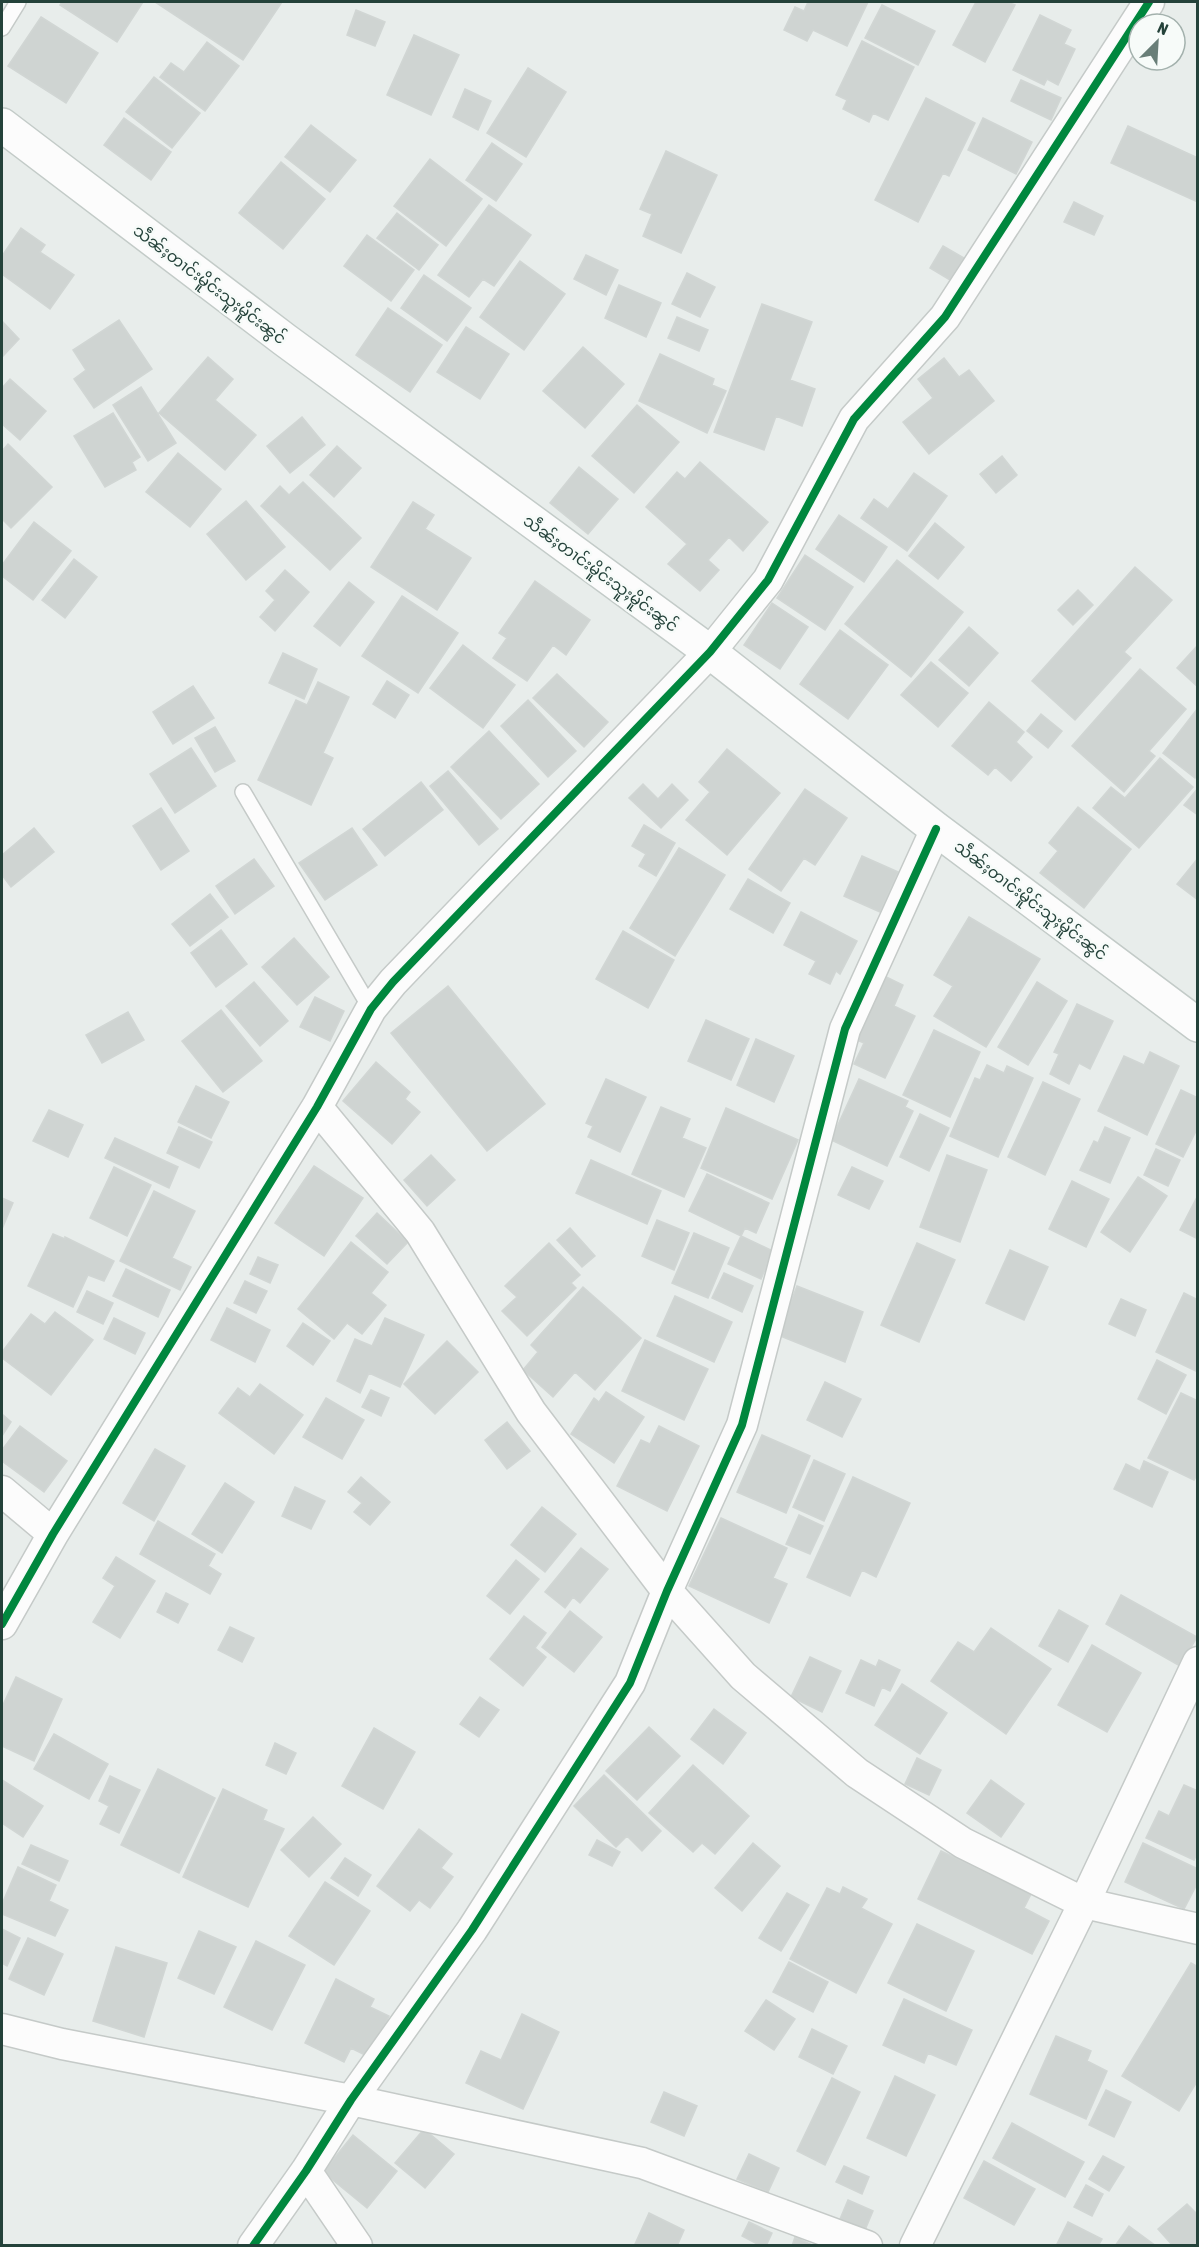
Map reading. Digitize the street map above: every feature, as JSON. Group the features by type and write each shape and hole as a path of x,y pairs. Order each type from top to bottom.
{"main road":[{"name":"သဵၼ်ႈတၢင်းမိူင်းသူႈမိူင်းၼွင်","path":"2,125 285,340 710,652 936,829 1197,1025"}],"street":[{"path":"2,1624 53,1534 317,1107 371,1009 393,982 710,652 768,580 854,419 945,317 1149,2"},
{"path":"253,2246 306,2171 351,2100 472,1930 630,1683 667,1591 742,1425 845,1029 936,829"},
{"path":"317,1107 420,1232 531,1412 667,1591 743,1676 857,1773 963,1843 1084,1903 1197,1929"},
{"path":"2,1491 53,1534"},
{"path":"915,2246 1084,1903 1197,1662"},
{"path":"2,2029 62,2044 351,2100 642,2163 867,2246"},
{"path":"306,2171 357,2246"}],"lane":[{"path":"2,28 18,2"},
{"path":"243,792 371,1009"}],"building":[{"path":"62,2 143,2 117,42 60,5"},
{"path":"155,2 282,2 243,60"},
{"path":"808,2 868,2 847,46 813,30 807,41 784,30 795,7 804,11"},
{"path":"976,2 1007,2 1015,5 985,62 953,45"},
{"path":"882,5 935,31 918,65 865,38"},
{"path":"356,10 385,22 375,46 347,35"},
{"path":"1040,15 1071,30 1064,44 1075,49 1058,85 1047,79 1044,85 1013,70"},
{"path":"41,17 98,53 66,103 8,66"},
{"path":"414,35 459,55 431,115 387,95"},
{"path":"862,41 914,67 888,120 873,113 869,122 843,109 847,100 836,95"},
{"path":"207,42 239,66 205,111 160,77 171,63 184,72"},
{"path":"528,68 566,92 526,157 487,133"},
{"path":"154,77 200,113 172,148 126,112"},
{"path":"1021,80 1061,98 1051,120 1011,101"},
{"path":"465,89 491,101 478,130 453,117"},
{"path":"926,98 975,123 949,176 943,173 918,222 875,200"},
{"path":"124,118 171,152 151,180 104,145"},
{"path":"983,118 1032,142 1016,174 968,150"},
{"path":"311,125 356,160 330,192 285,157"},
{"path":"1128,126 1198,158 1198,202 1111,163"},
{"path":"492,143 522,164 496,201 466,180"},
{"path":"666,151 717,175 681,253 643,236 652,214 640,209"},
{"path":"430,159 482,199 446,246 394,206"},
{"path":"281,162 325,199 283,249 239,213"},
{"path":"1074,202 1103,216 1094,235 1064,222"},
{"path":"489,205 531,235 494,286 483,279 469,297 438,275"},
{"path":"397,213 438,245 419,270 377,238"},
{"path":"21,228 45,245 40,252 74,275 50,309 2,274 2,256"},
{"path":"367,235 414,270 391,301 344,266"},
{"path":"943,246 964,258 950,280 930,268"},
{"path":"586,255 618,270 606,295 574,279"},
{"path":"520,261 565,294 524,350 480,317"},
{"path":"687,273 715,287 700,317 672,304"},
{"path":"424,275 471,308 447,341 401,308"},
{"path":"619,285 661,303 646,337 605,318"},
{"path":"762,304 812,322 790,380 815,389 802,426 776,416 764,450 714,432"},
{"path":"388,308 442,345 410,392 356,355"},
{"path":"677,317 708,330 699,351 668,338"},
{"path":"119,320 152,369 94,408 74,379 86,370 73,350"},
{"path":"2,321 19,339 2,357"},
{"path":"466,327 509,354 480,399 437,372"},
{"path":"583,347 624,384 585,428 543,391"},
{"path":"660,354 714,379 712,385 726,391 707,433 639,401"},
{"path":"208,357 233,379 215,400 256,435 225,470 159,413"},
{"path":"944,358 959,377 969,370 994,401 929,454 903,422 933,398 918,379"},
{"path":"10,379 46,411 20,440 2,424 2,388"},
{"path":"141,387 176,443 148,461 113,405"},
{"path":"637,405 679,442 634,493 592,456"},
{"path":"113,413 140,457 132,462 136,470 105,487 74,436"},
{"path":"302,417 325,445 290,473 267,446"},
{"path":"8,444 52,487 11,528 2,519 2,451"},
{"path":"337,446 361,468 334,497 310,475"},
{"path":"178,453 221,489 190,527 146,492"},
{"path":"1002,456 1017,475 996,493 980,474"},
{"path":"700,462 768,522 743,551 729,537 708,560 719,570 700,591 668,564 687,544 646,507 677,472 685,479"},
{"path":"579,467 618,499 588,534 550,503"},
{"path":"914,473 947,496 907,551 861,518 874,499 888,509"},
{"path":"303,482 361,538 330,570 261,506 280,486 289,495"},
{"path":"246,501 285,547 246,580 207,534"},
{"path":"413,502 434,515 425,529 471,558 437,610 371,567"},
{"path":"839,515 887,547 864,582 816,549"},
{"path":"34,522 71,551 33,600 2,576 2,565"},
{"path":"935,523 964,547 938,579 909,556"},
{"path":"805,555 853,587 825,630 777,598"},
{"path":"74,559 97,577 65,618 42,600"},
{"path":"897,560 963,612 911,677 845,624"},
{"path":"1135,567 1172,600 1124,652 1131,658 1075,720 1032,681"},
{"path":"285,570 309,592 275,631 260,617 275,600 266,591"},
{"path":"535,581 590,620 566,655 553,645 527,681 493,658 507,638 499,633"},
{"path":"349,582 374,602 340,646 314,626"},
{"path":"1078,590 1093,605 1073,625 1058,610"},
{"path":"402,596 458,633 418,693 362,656"},
{"path":"772,603 808,627 780,669 744,645"},
{"path":"969,627 998,653 969,686 939,660"},
{"path":"840,630 888,665 848,719 800,684"},
{"path":"463,645 515,685 483,728 430,688"},
{"path":"1198,645 1198,687 1177,668"},
{"path":"283,653 317,669 304,699 269,683"},
{"path":"931,662 968,693 938,727 901,695"},
{"path":"1140,669 1186,709 1149,751 1155,756 1124,792 1072,746"},
{"path":"557,674 608,722 584,747 533,698"},
{"path":"387,681 409,695 395,718 373,704"},
{"path":"318,682 349,697 323,753 333,758 311,805 258,780 296,700 307,705"},
{"path":"193,686 214,718 173,744 153,712"},
{"path":"528,700 576,751 548,777 501,726"},
{"path":"989,702 1024,732 1016,742 1032,757 1011,781 995,767 988,775 952,746"},
{"path":"1198,708 1198,775 1195,778 1163,753"},
{"path":"1041,714 1062,731 1048,748 1027,731"},
{"path":"215,727 235,761 215,772 195,738"},
{"path":"489,731 539,784 501,819 451,767"},
{"path":"191,748 216,786 175,813 150,774"},
{"path":"727,749 780,793 727,855 686,820 710,792 699,782"},
{"path":"1160,758 1193,787 1139,848 1093,808 1111,787 1125,798"},
{"path":"448,771 498,829 479,845 430,786"},
{"path":"421,782 443,810 385,856 363,829"},
{"path":"643,784 658,799 672,784 688,800 661,828 629,798"},
{"path":"1198,788 1198,815 1184,805"},
{"path":"805,789 847,818 815,865 804,858 781,891 749,869"},
{"path":"1078,807 1131,849 1084,908 1040,873 1058,851 1049,843"},
{"path":"161,808 189,851 161,870 133,826"},
{"path":"644,825 675,843 656,876 639,866 646,854 632,846"},
{"path":"34,828 54,852 11,887 2,875 2,855"},
{"path":"352,828 377,865 325,900 299,863"},
{"path":"679,848 725,875 675,956 630,928"},
{"path":"862,856 898,872 880,912 844,896"},
{"path":"1198,858 1198,900 1177,884"},
{"path":"254,859 274,886 235,914 216,886"},
{"path":"748,879 790,903 773,933 730,909"},
{"path":"210,894 228,917 190,946 172,924"},
{"path":"801,912 857,941 840,974 836,971 830,984 809,974 816,961 784,945"},
{"path":"969,917 1040,959 986,1047 934,1016 953,986 934,975"},
{"path":"221,930 247,964 216,987 191,953"},
{"path":"623,931 674,960 648,1008 596,979"},
{"path":"294,938 329,977 297,1005 262,967"},
{"path":"878,973 903,985 894,1006 915,1016 885,1078 854,1064 864,1043 848,1036"},
{"path":"254,982 288,1021 260,1046 226,1006"},
{"path":"1037,982 1067,1001 1028,1065 998,1047"},
{"path":"448,986 545,1104 487,1151 391,1033"},
{"path":"315,997 344,1011 330,1041 300,1027"},
{"path":"1077,1004 1113,1021 1090,1069 1079,1063 1069,1084 1050,1074 1059,1054 1054,1052"},
{"path":"221,1010 262,1061 223,1092 182,1041"},
{"path":"128,1012 144,1040 102,1063 86,1035"},
{"path":"706,1020 749,1039 731,1080 688,1061"},
{"path":"934,1030 980,1052 950,1117 903,1095"},
{"path":"756,1039 794,1056 774,1102 737,1085"},
{"path":"1150,1052 1179,1066 1147,1135 1098,1111 1124,1056 1144,1065"},
{"path":"376,1062 410,1092 405,1099 420,1112 392,1144 343,1101"},
{"path":"987,1065 1004,1073 1007,1066 1033,1078 998,1157 950,1136 975,1078 980,1080"},
{"path":"606,1079 646,1097 620,1152 588,1137 593,1126 586,1123"},
{"path":"859,1079 908,1101 905,1107 913,1111 887,1166 831,1140"},
{"path":"1043,1082 1080,1099 1045,1175 1008,1157"},
{"path":"196,1086 229,1102 211,1138 178,1122"},
{"path":"1181,1090 1198,1098 1198,1127 1183,1157 1156,1144"},
{"path":"661,1107 690,1119 682,1138 706,1148 684,1197 632,1174"},
{"path":"726,1108 798,1140 772,1199 701,1168"},
{"path":"49,1110 83,1125 68,1157 33,1141"},
{"path":"920,1114 949,1128 929,1171 900,1157"},
{"path":"179,1127 212,1142 199,1168 167,1153"},
{"path":"1105,1127 1130,1138 1110,1183 1080,1170 1094,1141 1098,1143"},
{"path":"115,1138 178,1167 169,1188 105,1158"},
{"path":"1156,1149 1180,1160 1168,1186 1144,1175"},
{"path":"431,1155 455,1180 427,1206 404,1180"},
{"path":"947,1155 987,1170 960,1242 920,1227"},
{"path":"591,1160 661,1191 647,1224 576,1193"},
{"path":"314,1166 363,1198 324,1256 275,1223"},
{"path":"114,1167 151,1185 127,1236 90,1218"},
{"path":"852,1167 883,1181 869,1209 838,1195"},
{"path":"707,1174 769,1203 756,1233 745,1228 741,1236 689,1211"},
{"path":"1138,1177 1167,1196 1130,1252 1101,1232"},
{"path":"1072,1181 1109,1199 1086,1247 1049,1229"},
{"path":"154,1191 195,1211 172,1258 191,1267 180,1290 120,1261"},
{"path":"1198,1195 1198,1239 1180,1230"},
{"path":"2,1198 13,1203 2,1229"},
{"path":"377,1213 408,1242 387,1264 356,1236"},
{"path":"657,1220 689,1233 674,1270 642,1256"},
{"path":"570,1228 595,1256 582,1267 557,1240"},
{"path":"694,1233 729,1248 708,1298 672,1283"},
{"path":"53,1234 65,1239 65,1237 114,1261 104,1281 88,1275 73,1307 28,1286"},
{"path":"741,1236 773,1251 761,1279 728,1264"},
{"path":"351,1242 388,1272 371,1293 386,1305 362,1334 347,1323 334,1339 298,1309"},
{"path":"549,1243 580,1275 571,1283 576,1288 527,1336 502,1311 517,1297 505,1286"},
{"path":"917,1243 955,1260 919,1342 881,1325"},
{"path":"1010,1250 1048,1267 1024,1320 986,1303"},
{"path":"258,1257 278,1265 270,1283 250,1274"},
{"path":"126,1269 170,1290 158,1317 113,1296"},
{"path":"724,1273 753,1286 742,1312 712,1298"},
{"path":"245,1281 267,1291 256,1313 234,1303"},
{"path":"797,1286 863,1312 845,1362 778,1335"},
{"path":"583,1287 641,1338 595,1390 575,1372 553,1397 523,1370 538,1352 531,1345"},
{"path":"87,1291 113,1303 103,1324 77,1312"},
{"path":"1184,1293 1198,1300 1198,1372 1156,1352"},
{"path":"675,1296 732,1322 714,1362 657,1336"},
{"path":"1121,1299 1146,1310 1135,1336 1109,1324"},
{"path":"227,1308 270,1330 255,1362 211,1340"},
{"path":"55,1312 93,1340 51,1395 2,1358 2,1352 31,1314 45,1324"},
{"path":"114,1318 145,1333 135,1354 104,1339"},
{"path":"385,1318 424,1335 400,1387 369,1373 360,1393 337,1381 355,1339 372,1346"},
{"path":"303,1323 330,1341 313,1365 287,1346"},
{"path":"645,1340 708,1369 684,1420 622,1391"},
{"path":"447,1341 478,1372 435,1414 404,1384"},
{"path":"1157,1360 1186,1375 1166,1414 1138,1399"},
{"path":"825,1382 861,1399 842,1437 807,1420"},
{"path":"260,1384 303,1415 274,1454 219,1413 238,1388 250,1397"},
{"path":"371,1390 389,1398 381,1416 362,1407"},
{"path":"606,1392 644,1417 614,1463 571,1434 594,1398 599,1402"},
{"path":"1181,1393 1198,1401 1198,1473 1194,1480 1148,1458"},
{"path":"326,1398 364,1420 342,1459 303,1437"},
{"path":"2,1414 11,1422 2,1436"},
{"path":"507,1422 530,1451 507,1469 485,1440"},
{"path":"20,1426 67,1461 44,1492 2,1461 2,1450"},
{"path":"659,1426 699,1446 667,1511 617,1486 641,1440 650,1444"},
{"path":"762,1435 810,1456 786,1513 737,1492"},
{"path":"155,1449 185,1466 154,1521 123,1503"},
{"path":"814,1460 845,1474 824,1521 793,1507"},
{"path":"1144,1461 1168,1472 1152,1507 1114,1489 1126,1464 1140,1471"},
{"path":"361,1477 390,1502 370,1525 354,1512 362,1503 348,1492"},
{"path":"853,1477 910,1503 876,1577 862,1570 850,1596 807,1577"},
{"path":"225,1483 254,1502 222,1553 192,1534"},
{"path":"295,1487 325,1501 311,1529 282,1516"},
{"path":"542,1507 576,1534 545,1572 511,1545"},
{"path":"799,1515 823,1526 810,1554 786,1544"},
{"path":"721,1518 787,1548 773,1578 787,1584 769,1623 689,1586"},
{"path":"158,1521 215,1554 208,1566 221,1574 210,1594 140,1554"},
{"path":"581,1548 608,1569 580,1603 573,1597 565,1608 545,1592"},
{"path":"116,1557 155,1581 120,1638 93,1622 115,1586 103,1578"},
{"path":"516,1560 539,1579 510,1614 487,1596"},
{"path":"166,1593 188,1604 178,1623 157,1612"},
{"path":"1121,1595 1197,1637 1180,1666 1106,1624"},
{"path":"1059,1610 1088,1626 1068,1662 1039,1646"},
{"path":"570,1611 602,1637 574,1672 542,1647"},
{"path":"524,1616 546,1633 535,1648 546,1657 523,1686 490,1659"},
{"path":"230,1627 254,1638 242,1662 218,1650"},
{"path":"991,1628 1051,1669 1006,1734 931,1681 958,1642 974,1652"},
{"path":"1092,1645 1141,1673 1107,1732 1058,1705"},
{"path":"810,1657 841,1671 822,1712 791,1697"},
{"path":"861,1660 876,1667 879,1660 900,1670 890,1691 882,1687 874,1706 846,1693"},
{"path":"16,1677 62,1699 34,1761 2,1746 2,1707"},
{"path":"902,1684 947,1713 920,1754 875,1725"},
{"path":"480,1697 499,1710 479,1737 460,1724"},
{"path":"714,1709 746,1733 723,1764 691,1739"},
{"path":"649,1727 680,1756 637,1800 606,1771"},
{"path":"374,1728 415,1752 383,1809 342,1786"},
{"path":"54,1734 108,1764 89,1799 34,1769"},
{"path":"275,1743 296,1753 286,1774 266,1765"},
{"path":"917,1758 941,1770 929,1795 905,1784"},
{"path":"693,1765 749,1816 715,1854 702,1843 693,1852 649,1813"},
{"path":"158,1769 215,1798 179,1873 121,1845"},
{"path":"604,1775 661,1831 642,1851 627,1836 616,1847 574,1806"},
{"path":"110,1776 140,1790 119,1833 100,1824 109,1806 99,1801"},
{"path":"2,1780 43,1806 23,1837 2,1823"},
{"path":"991,1780 1024,1804 1001,1837 967,1813"},
{"path":"1184,1785 1198,1791 1198,1852 1194,1860 1146,1838 1159,1811 1169,1816"},
{"path":"223,1789 267,1810 263,1820 284,1829 248,1907 183,1877"},
{"path":"313,1817 341,1844 309,1877 281,1850"},
{"path":"419,1829 452,1854 441,1868 453,1877 430,1908 419,1900 410,1911 377,1886"},
{"path":"597,1840 620,1852 612,1866 589,1855"},
{"path":"753,1843 780,1866 742,1911 715,1888"},
{"path":"1143,1843 1198,1869 1198,1882 1184,1909 1125,1882"},
{"path":"31,1845 68,1861 59,1881 22,1864"},
{"path":"941,1851 1031,1894 1024,1908 1049,1921 1032,1954 918,1899"},
{"path":"345,1858 371,1875 358,1896 331,1878"},
{"path":"18,1867 56,1885 49,1901 68,1910 55,1936 2,1914 2,1904"},
{"path":"325,1882 370,1911 334,1965 289,1936"},
{"path":"843,1887 867,1899 861,1908 892,1924 856,1993 790,1959 827,1888 840,1894"},
{"path":"787,1893 809,1905 781,1951 759,1938"},
{"path":"917,1924 974,1951 946,2011 888,1983"},
{"path":"2,1929 20,1938 7,1966 2,1963"},
{"path":"199,1931 236,1947 214,1994 178,1978"},
{"path":"28,1938 63,1954 44,1995 9,1979"},
{"path":"256,1941 305,1965 272,2030 224,2007"},
{"path":"116,1947 167,1963 144,2037 93,2021"},
{"path":"789,1962 828,1982 813,2012 773,1992"},
{"path":"1191,1963 1198,1967 1198,2080 1179,2111 1122,2076"},
{"path":"336,1979 374,1999 370,2007 389,2016 369,2057 351,2048 344,2062 305,2043"},
{"path":"904,1999 972,2030 956,2065 928,2053 924,2063 883,2045"},
{"path":"766,2000 795,2019 774,2050 745,2031"},
{"path":"522,2014 559,2032 523,2109 466,2083 481,2051 501,2060"},
{"path":"812,2029 847,2046 833,2074 799,2057"},
{"path":"1056,2036 1091,2051 1087,2061 1107,2071 1086,2119 1030,2094"},
{"path":"895,2076 935,2095 906,2156 867,2138"},
{"path":"832,2078 860,2092 825,2165 797,2151"},
{"path":"1106,2090 1131,2102 1114,2137 1089,2125"},
{"path":"664,2092 697,2106 684,2136 651,2122"},
{"path":"1012,2123 1084,2162 1065,2197 993,2158"},
{"path":"424,2129 454,2154 425,2188 395,2163"},
{"path":"353,2135 397,2171 367,2208 323,2172"},
{"path":"749,2154 779,2168 768,2192 737,2179"},
{"path":"1103,2156 1124,2167 1109,2191 1089,2179"},
{"path":"984,2161 1035,2189 1014,2225 964,2198"},
{"path":"844,2166 869,2177 862,2194 836,2182"},
{"path":"1086,2185 1103,2194 1092,2216 1074,2207"},
{"path":"848,2200 873,2211 865,2230 840,2219"},
{"path":"1187,2204 1198,2215 1198,2243 1195,2246 1173,2246 1158,2229"},
{"path":"649,2213 684,2230 677,2246 635,2244"},
{"path":"749,2222 772,2233 766,2246 761,2246 742,2236"},
{"path":"1068,2222 1102,2239 1098,2246 1056,2246"},
{"path":"1129,2226 1156,2246 1115,2246"},
{"path":"795,2237 814,2246 792,2246"}],"cycle path":[{"path":"2,1624 53,1534 317,1107 371,1009 393,982 710,652 768,580 854,419 945,317 1149,2"},
{"path":"253,2246 306,2171 351,2100 472,1930 630,1683 667,1591 742,1425 845,1029 936,829"}]}
